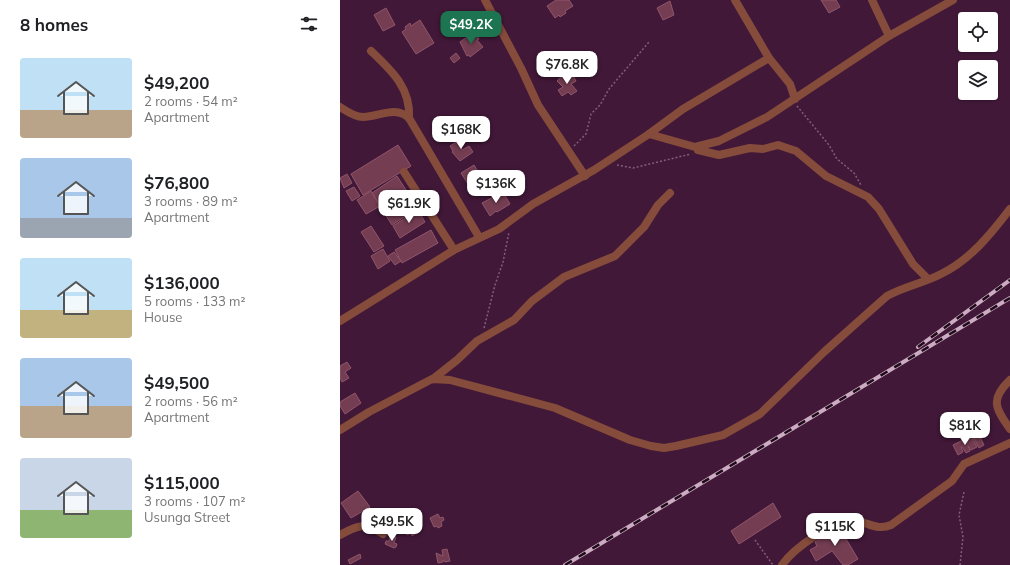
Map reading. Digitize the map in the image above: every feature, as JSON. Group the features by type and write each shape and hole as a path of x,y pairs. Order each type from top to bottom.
{"street":[{"path":"485,0 521,68 538,105 585,176"},
{"path":"735,0 769,58 790,84 794,100"},
{"path":"872,0 889,36"},
{"path":"649,134 696,147 719,141 767,117 889,36 953,0"},
{"path":"371,51 401,84 407,98 409,118 479,237"},
{"path":"340,321 454,250 509,223 533,204 585,176 684,109 769,58"},
{"path":"790,84 807,91"},
{"path":"340,107 363,117 399,112 409,118"},
{"path":"698,150 719,155 750,148 763,149 778,145 784,146 802,155 826,176 864,194 880,210 913,264 928,279"},
{"path":"404,172 454,250"},
{"path":"340,430 369,412 436,379 480,339 509,324 532,302 564,277 615,256 644,227 658,205 670,193"},
{"path":"436,379 470,384 555,408 630,440 651,446 664,448 723,434 760,414 824,352 887,296 899,289 944,272 965,259 996,228 1010,209"},
{"path":"1010,380 1001,389 996,399 997,407 1010,429"},
{"path":"782,565 793,552 809,540 841,523 853,520 884,528 890,525 952,481 964,464 1010,443"},
{"path":"340,535 360,526 366,525 373,527 383,534"}],"path":[{"path":"570,153 576,143 586,134 591,114 600,105 609,89 650,42"},
{"path":"794,100 829,145 834,155 854,173 864,194"},
{"path":"615,165 638,168 672,160 695,153 698,150"},
{"path":"480,339 487,318 494,285 503,262 509,223"},
{"path":"960,565 963,537 959,515 964,492"},
{"path":"754,540 773,565"}],"building":[{"path":"556,0 569,0 573,6 565,11 566,13 560,17 559,15 555,18 547,6"},
{"path":"821,0 836,0 840,7 829,13"},
{"path":"670,1 674,15 663,20 657,8"},
{"path":"386,8 395,25 383,31 374,15"},
{"path":"420,20 434,43 416,54 402,32 410,23 411,26"},
{"path":"475,33 479,39 477,40 483,47 470,57 469,55 467,56 460,42"},
{"path":"456,53 460,58 454,63 450,58"},
{"path":"564,74 567,78 572,74 576,81 571,84 577,91 571,95 568,92 562,96 558,90 563,87 557,81"},
{"path":"461,139 464,144 460,147 462,150 469,146 473,152 460,161 452,152 453,151 450,146"},
{"path":"398,145 411,166 363,195 351,174"},
{"path":"474,165 484,181 471,189 461,173"},
{"path":"347,174 352,183 344,188 340,178"},
{"path":"397,176 408,193 383,210 372,193"},
{"path":"354,187 360,196 352,201 346,191"},
{"path":"371,191 380,206 366,214 357,200"},
{"path":"503,192 510,204 497,212 496,211 490,216 482,203"},
{"path":"409,194 418,208 392,225 383,211"},
{"path":"418,210 425,222 400,238 393,226"},
{"path":"371,226 384,246 374,252 361,232"},
{"path":"431,230 438,243 402,263 395,250"},
{"path":"383,249 390,261 378,269 371,256"},
{"path":"394,252 401,261 395,265 388,256"},
{"path":"347,362 351,368 345,372 349,378 342,382 340,378 340,366"},
{"path":"355,393 361,403 345,414 340,406 340,402"},
{"path":"979,435 984,445 979,448 974,438"},
{"path":"972,437 977,447 971,450 968,446 970,451 966,453 961,447 963,452 958,455 953,445 965,439 967,443 966,439"},
{"path":"358,491 370,507 351,518 341,503"},
{"path":"773,503 781,517 739,544 731,531"},
{"path":"438,514 440,518 443,517 444,520 441,522 442,526 438,528 437,526 434,527 430,518"},
{"path":"415,524 418,532 412,536 411,533 407,535 405,530 410,526 413,528 412,525"},
{"path":"839,527 858,559 848,565 843,565 832,551 816,561 810,550 817,546 815,542"},
{"path":"391,535 396,537 394,543 397,544 394,548 385,544 386,541 389,541"},
{"path":"447,549 450,561 445,562 443,560 443,562 438,563 436,553 443,556 442,550"},
{"path":"360,554 361,558 350,564 348,560"}],"railway":[{"path":"918,347 1010,280"},
{"path":"565,565 1010,298"}]}
